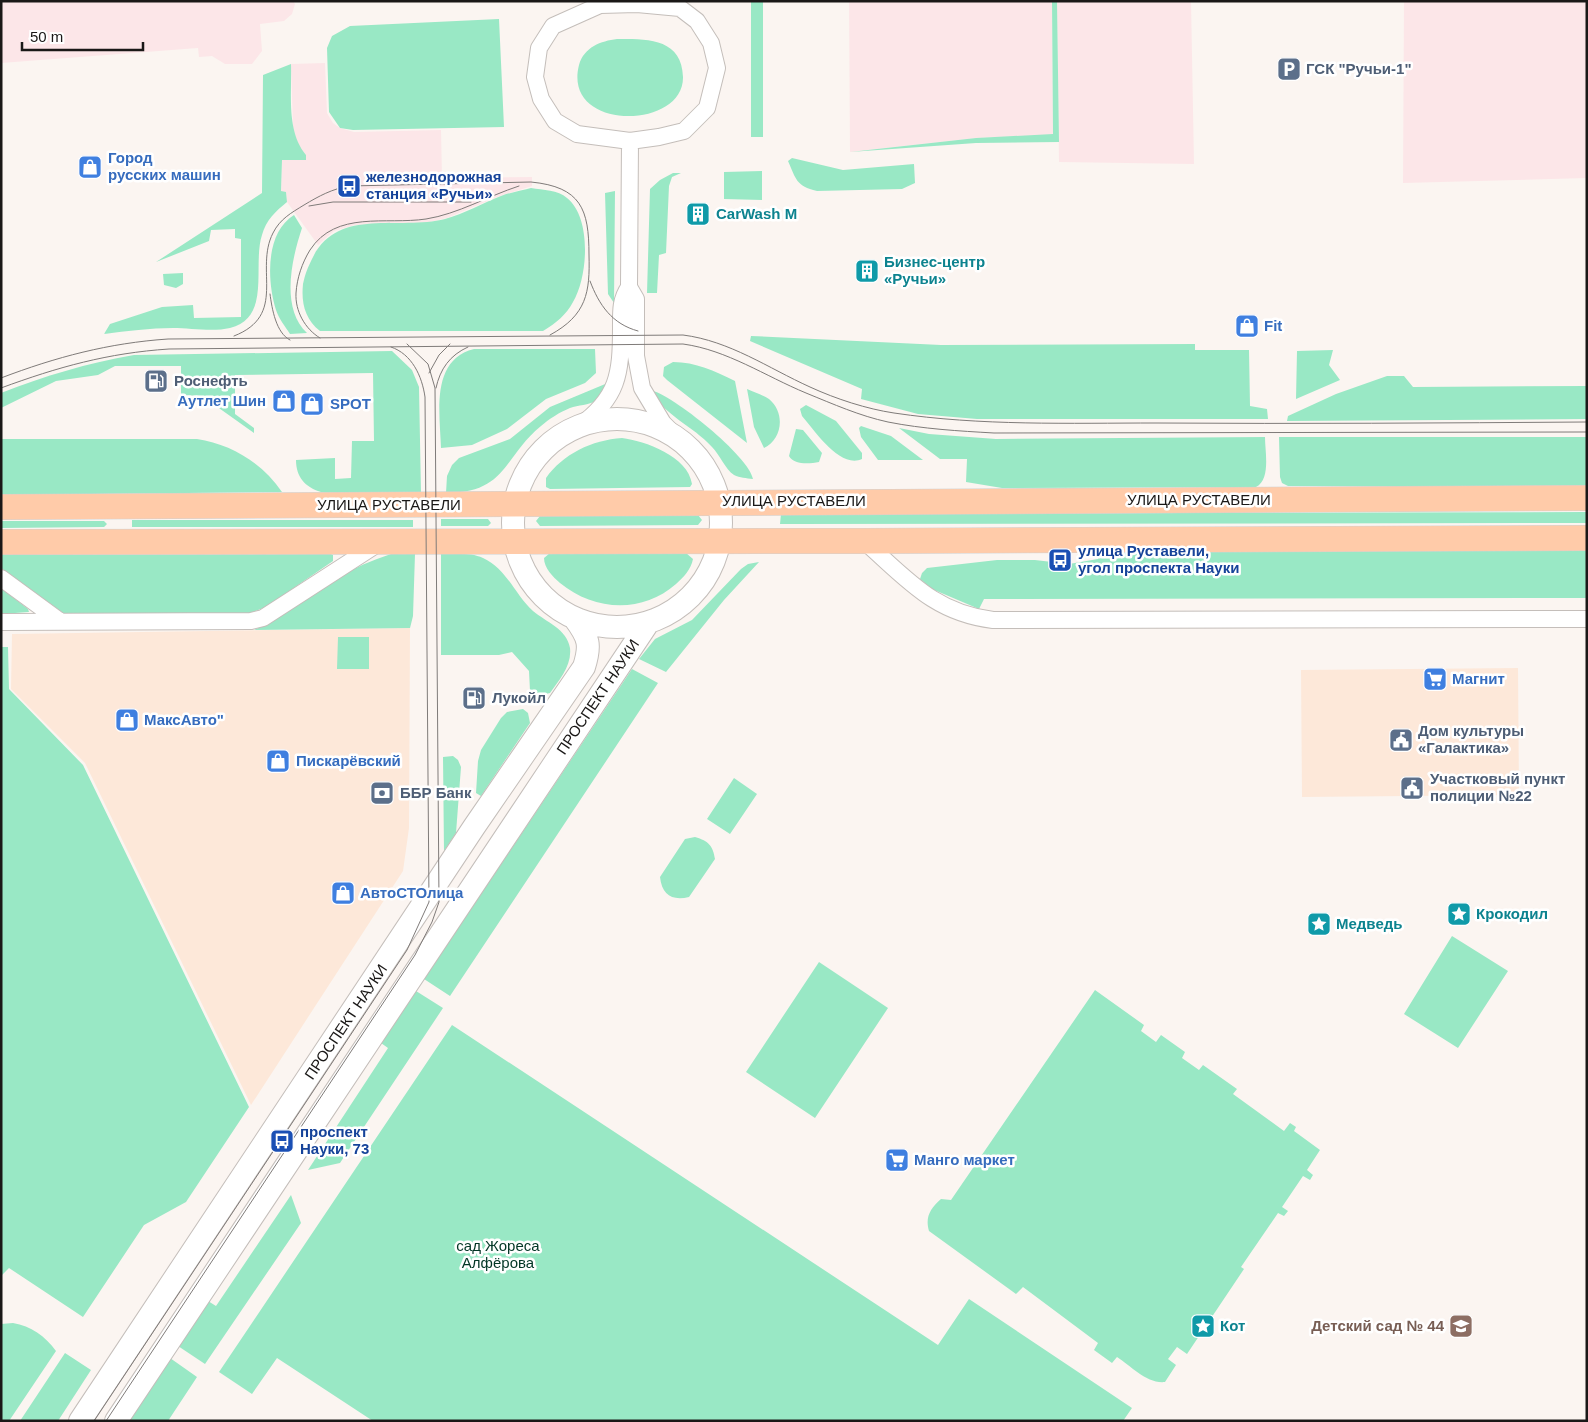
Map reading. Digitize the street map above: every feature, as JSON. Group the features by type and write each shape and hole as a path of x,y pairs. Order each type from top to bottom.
{"main road":[{"name":"ПРОСПЕКТ НАУКИ","path":"628,419 645,422 676,436 691,449 704,465 714,482 720,502 722,521 720,541 712,568 696,592 674,611 648,623 612,628 575,619 553,606 535,588 522,565 514,540 514,504 523,478 537,456 556,438 579,426 595,421 628,419"},
{"name":"УЛИЦА РУСТАВЕЛИ","path":"1,507 1587,498"},
{"path":"115,507 120,516 121,524 115,541"},
{"path":"1,542 1587,538"},
{"name":"ПРОСПЕКТ НАУКИ","path":"80,1421 512,771 584,667 588,653 587,636 575,619"},
{"name":"ПРОСПЕКТ НАУКИ","path":"116,1421 648,623"},
{"path":"512,771 537,788"}],"street":[{"path":"636,4 680,8 697,21 711,42 717,68 707,108 684,131 659,138 630,141 577,134 555,120 540,99 535,77 539,48 553,26 600,6 636,4"},
{"name":"ПРОСПЕКТ НАУКИ","path":"579,426 594,415 606,402 619,376 621,299 628,287 630,141"},
{"name":"ПРОСПЕКТ НАУКИ","path":"628,287 636,299 636,356 642,388 663,423 676,436"},
{"path":"1,622 251,621 263,618 382,541"},
{"path":"864,541 928,598 975,618 993,620 1587,619"},
{"path":"1,578 61,622"}],"shaded area":[{"path":"1,1 293,1 295,4 292,14 284,21 260,24 262,51 252,64 225,64 212,56 199,57 198,48 1,63"},
{"path":"849,1 1052,1 1053,135 976,138 850,152"},
{"path":"1057,1 1191,1 1194,164 1059,162"},
{"path":"1404,1 1587,1 1587,178 1403,183"},
{"path":"325,63 327,113 333,123 340,128 354,132 441,130 442,178 532,177 532,186 497,197 447,218 426,223 355,225 334,231 318,245 287,202 286,192 281,192 282,160 306,160 306,155 298,145 293,128 291,64"},
{"path":"410,628 409,828 403,871 251,1105 85,763 11,689 12,634"},
{"path":"1518,668 1519,795 1302,797 1301,670"}],"green space":[{"path":"751,1 763,1 763,137 751,137"},
{"path":"1052,1 1057,1 1059,142 976,143 850,152 976,138 1053,134"},
{"path":"499,19 504,127 353,130 340,128 329,112 327,48 332,36 350,26"},
{"path":"640,39 661,43 670,48 676,55 681,64 683,77 678,94 665,107 646,114 625,116 605,112 588,103 579,87 579,65 581,59 594,46 605,41"},
{"path":"291,64 291,112 295,135 306,155 306,160 282,160 281,191 286,192 287,202 275,212 262,235 259,247 258,289 256,302 251,313 243,322 223,329 164,328 104,334 110,324 162,307 193,305 194,318 241,317 241,239 235,238 235,229 211,230 209,241 156,262 262,193 263,75"},
{"path":"792,158 843,170 914,164 915,183 902,189 817,191 805,187 798,181 788,161"},
{"path":"762,171 762,200 724,199 724,172"},
{"path":"673,173 681,173 672,177 669,186 666,253 659,255 657,293 647,293 650,189 660,180"},
{"path":"531,188 555,192 567,198 575,207 581,219 584,233 584,263 578,291 564,315 543,331 320,331 308,316 303,298 303,284 306,274 312,259 323,243 337,232 353,226 427,222 445,219 505,195"},
{"path":"615,191 614,303 608,294 605,193"},
{"path":"294,215 302,228 292,268 291,297 293,310 299,323 307,333 290,334 276,310 270,272 273,245 278,233"},
{"path":"183,273 183,284 176,288 164,285 163,274"},
{"path":"751,336 941,345 1195,344 1195,350 1249,350 1250,406 1267,409 1268,419 977,419 918,414 861,399 862,389 750,341"},
{"path":"474,349 595,349 596,373 585,383 546,399 507,429 472,445 441,448 439,405 444,376 450,364 460,355"},
{"path":"1333,350 1329,365 1340,380 1296,399 1297,351"},
{"path":"392,351 412,370 419,387 421,494 321,492 302,481 296,466 296,460 335,458 335,479 351,478 352,441 374,441 373,373 235,375 235,414 254,428 254,433 202,396 181,395 181,366 115,366 98,375 56,381 1,408 1,393 66,371 134,355"},
{"path":"673,362 697,365 735,381 747,443 663,376 664,367"},
{"path":"1387,376 1404,376 1413,387 1587,386 1587,419 1287,421 1288,416 1336,394"},
{"path":"610,382 596,401 566,410 541,426 493,480 481,487 446,493 447,476 452,465 459,458 510,439 550,407"},
{"path":"747,389 769,399 778,411 780,426 778,433 775,439 764,448 754,427"},
{"path":"650,390 661,394 675,403 709,428 739,456 749,469 753,479 734,475 725,466 712,447 671,414"},
{"path":"806,405 836,421 862,453 862,459 854,461 845,459 829,447 802,416 800,409"},
{"path":"861,426 891,436 923,460 878,460 861,437 859,428"},
{"path":"899,428 929,434 996,439 1265,437 1265,472 1261,483 1256,487 1002,488 966,482 967,459 940,459"},
{"path":"796,429 803,430 822,453 819,462 806,463 791,459 789,456"},
{"path":"1279,437 1587,437 1587,486 1288,486 1282,483 1280,477"},
{"path":"622,438 653,446 674,458 683,465 689,474 692,484 690,487 550,489 546,487 546,478 553,469 570,455 589,445"},
{"path":"1,439 197,439 222,445 245,456 265,472 282,492 1,495"},
{"path":"1587,512 1587,523 780,524 781,514"},
{"path":"698,515 702,520 698,525 540,526 536,521 540,516"},
{"path":"441,519 488,519 491,523 488,526 441,526"},
{"path":"132,520 413,520 413,527 132,527"},
{"path":"1,521 104,521 107,524 104,527 1,528"},
{"path":"1587,550 1587,598 984,599 979,609 932,589 920,579 922,573 927,568 997,560 1035,560 1069,564 1098,559 1099,551"},
{"path":"550,553 686,553 693,559 691,566 684,576 663,594 633,604 618,605 603,604 588,599 560,583 547,569 544,558"},
{"path":"391,554 415,554 413,616 410,628 254,630 286,613 343,574 363,564"},
{"path":"441,554 473,555 491,563 505,575 533,611 555,626 565,636 570,648 569,661 550,693 537,696 530,691 529,671 512,652 499,655 441,655"},
{"path":"1,555 333,555 333,561 266,607 250,613 63,613 1,568"},
{"path":"759,562 724,600 666,672 639,659 655,639 692,620 741,569 748,564"},
{"path":"1,588 28,609 29,612 1,614"},
{"path":"338,637 369,637 369,669 337,669"},
{"path":"1,647 8,647 9,689 83,765 249,1107 186,1202 144,1225 83,1317 9,1268 1,1276"},
{"path":"632,669 658,683 450,996 424,979"},
{"path":"523,709 528,713 530,723 481,796 476,793 478,761 481,750 501,718 507,712"},
{"path":"453,756 458,760 461,767 456,833 444,851 443,757"},
{"path":"734,778 757,794 730,834 707,819"},
{"path":"695,837 704,840 710,845 715,859 689,897 673,897 663,888 660,877 685,839"},
{"path":"1452,936 1508,971 1458,1048 1404,1014"},
{"path":"819,962 888,1008 815,1118 746,1072"},
{"path":"1095,990 1144,1025 1141,1031 1156,1042 1161,1035 1185,1052 1182,1058 1199,1070 1203,1065 1237,1089 1233,1094 1284,1131 1290,1123 1296,1127 1294,1131 1320,1150 1307,1170 1313,1175 1310,1180 1303,1176 1282,1207 1288,1211 1284,1216 1278,1213 1241,1267 1244,1269 1187,1354 1177,1347 1168,1359 1176,1365 1165,1382 1158,1382 1140,1374 1117,1357 1112,1363 1094,1350 1098,1343 1023,1287 1016,1294 929,1231 928,1226 928,1217 931,1210 941,1199 951,1200"},
{"path":"416,991 443,1008 340,1163 308,1170 388,1048 381,1043"},
{"name":"сад Жореса Алфёрова","path":"452,1025 938,1345 969,1299 1132,1408 1123,1421 373,1421 277,1358 252,1394 219,1372"},
{"path":"291,1195 301,1223 205,1364 178,1346 208,1301 216,1306"},
{"path":"13,1323 37,1332 56,1351 9,1421 1,1421 1,1324"},
{"path":"65,1353 91,1370 58,1421 20,1421"},
{"path":"170,1358 197,1377 168,1421 128,1421"}],"tram line":[{"path":"234,336 250,327 260,316 265,304 268,247 276,228 290,214 320,196 349,186 531,182 561,189 571,195 579,203 584,213 589,239 589,280 584,301 572,319 550,335"},
{"path":"320,338 310,330 302,319 297,306 296,293 299,276 305,260 310,250 321,237 333,229 348,224 438,217 519,186"},
{"path":"309,206 333,202 471,202"},
{"path":"590,281 602,306 621,324 638,331"},
{"path":"270,294 278,326 285,337 290,340"},
{"path":"1,378 62,357 83,352 125,344 168,339 683,335 700,338 733,349 810,387 841,399 884,411 927,417 992,422 1058,423 1587,422"},
{"path":"106,1421 415,955 432,922 439,902 435,388 428,364 407,344"},
{"path":"429,373 439,355 450,344"},
{"path":"1,388 84,362 125,354 169,349 683,344 715,352 806,393 857,413 888,422 941,429 994,433 1587,432"},
{"path":"94,1421 407,950 429,902 425,397 415,367 405,355 391,347"},
{"path":"436,388 440,375 447,363 456,354 468,347"}],"place":[{"name":"ГСК \"Ручьи-1\"","path":"1289,69"},
{"name":"Город русских машин","path":"90,167"},
{"name":"железнодорожная станция «Ручьи»","path":"349,186"},
{"name":"CarWash M","path":"698,214"},
{"name":"Бизнес-центр «Ручьи»","path":"867,271"},
{"name":"Fit","path":"1247,326"},
{"name":"Роснефть","path":"156,381"},
{"name":"Аутлет Шин","path":"284,401"},
{"name":"SPOT","path":"312,404"},
{"name":"улица Руставели, угол проспекта Науки","path":"1060,560"},
{"name":"Магнит","path":"1435,679"},
{"name":"Лукойл","path":"474,698"},
{"name":"МаксАвто\"","path":"127,720"},
{"name":"Дом культуры «Галактика»","path":"1401,740"},
{"name":"Пискарёвский","path":"278,761"},
{"name":"Участковый пункт полиции №22","path":"1412,788"},
{"name":"ББР Банк","path":"382,793"},
{"name":"АвтоСТОлица","path":"343,893"},
{"name":"Крокодил","path":"1459,914"},
{"name":"Медведь","path":"1319,924"},
{"name":"проспект Науки, 73","path":"282,1141"},
{"name":"Манго маркет","path":"897,1160"},
{"name":"Кот","path":"1203,1326"},
{"name":"Детский сад № 44","path":"1461,1326"}]}
